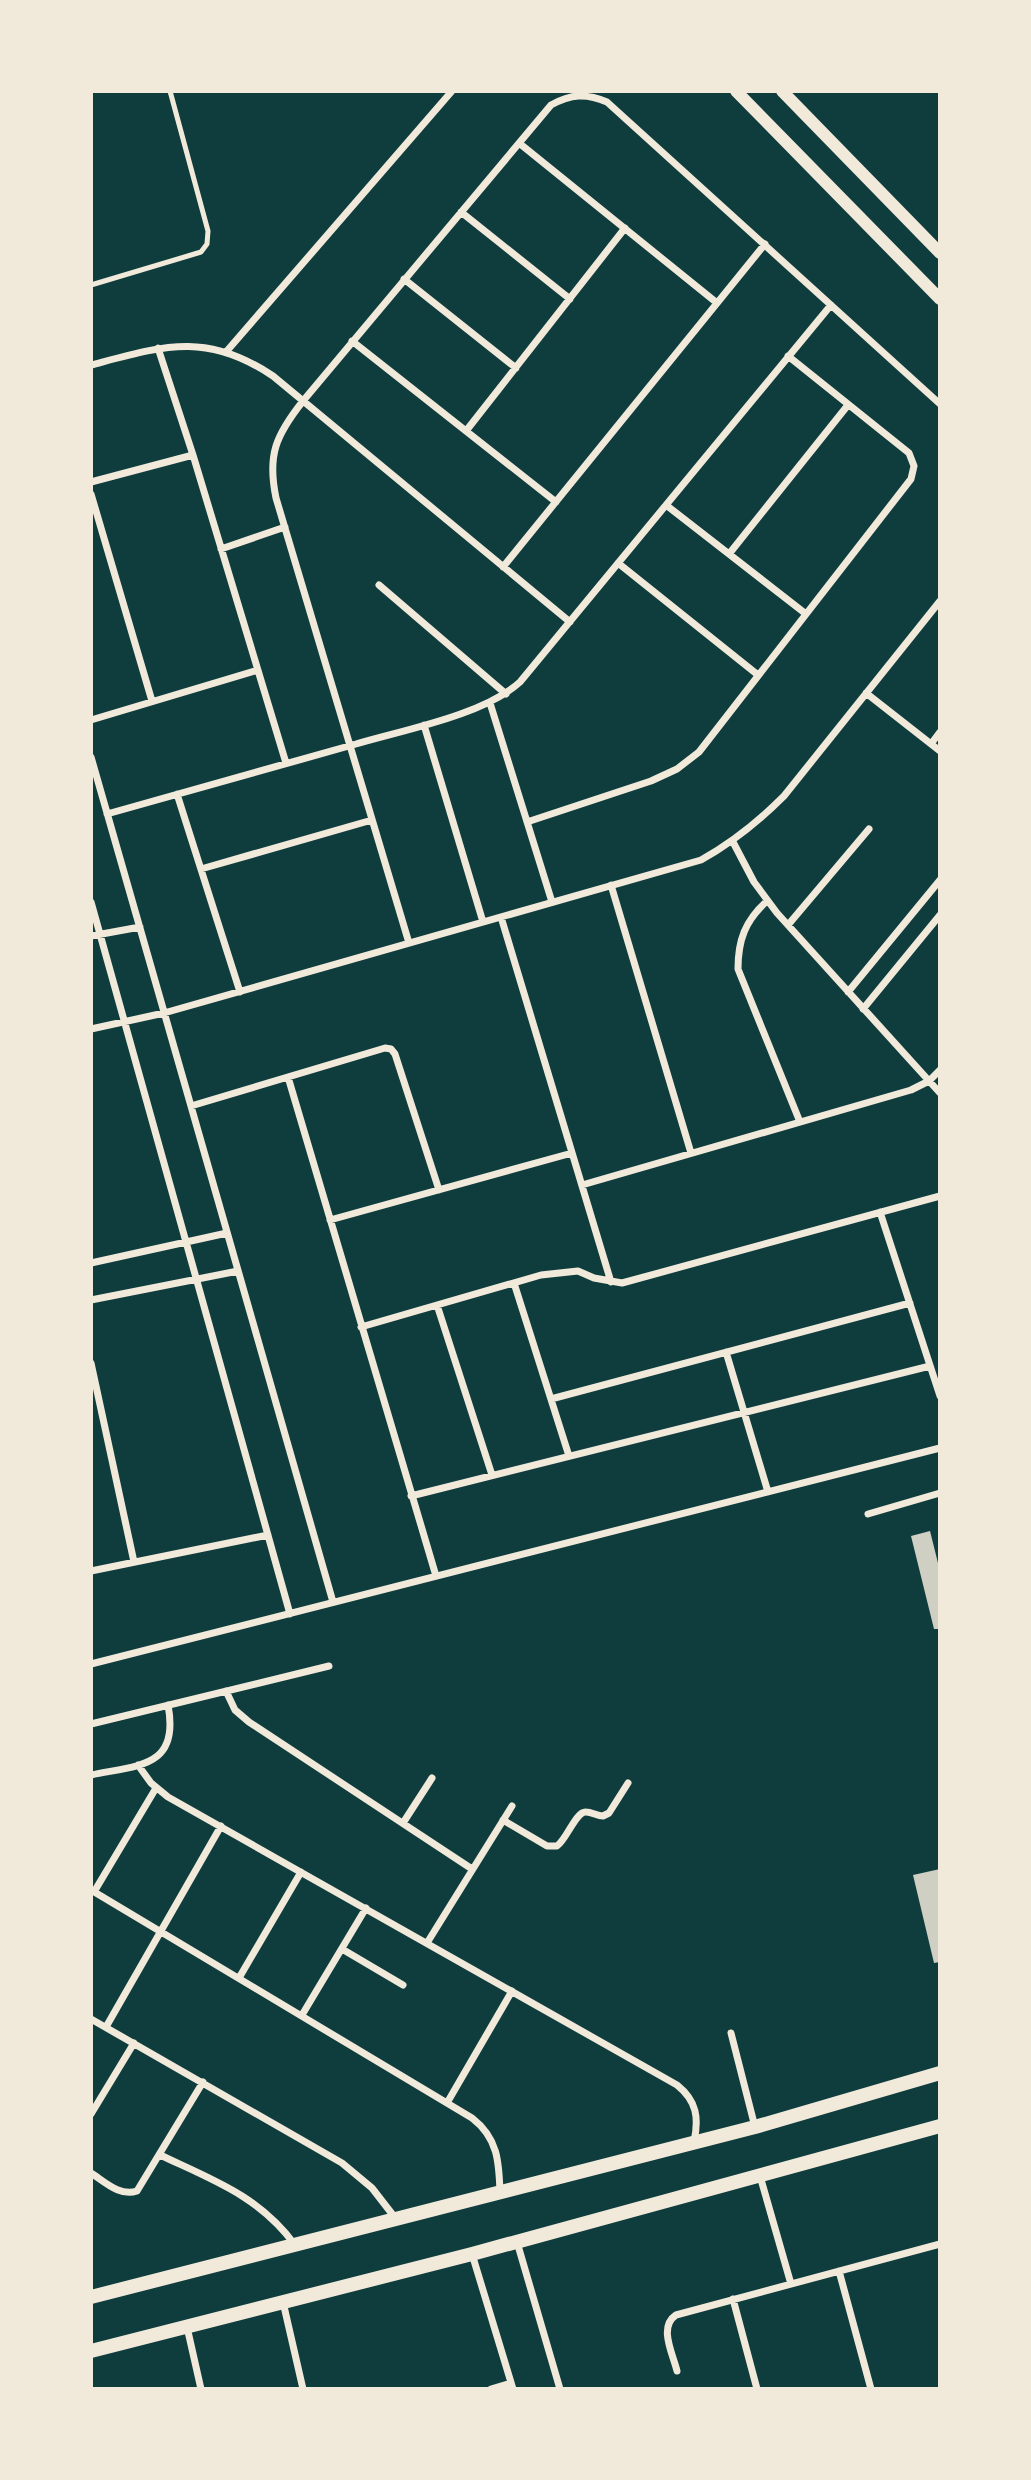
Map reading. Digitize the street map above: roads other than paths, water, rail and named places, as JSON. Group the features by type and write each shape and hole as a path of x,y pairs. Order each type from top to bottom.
{"main road":[{"path":"91,2297 755,2127 940,2073"},
{"path":"91,2351 472,2254 940,2126"}],"street":[{"path":"226,352 452,91"},
{"path":"736,91 940,299"},
{"path":"782,91 940,253"},
{"path":"409,943 285,527 273,482 274,446 281,429 303,401 551,105 577,93 607,102 940,404"},
{"path":"519,143 717,303"},
{"path":"461,212 570,299"},
{"path":"466,431 625,228"},
{"path":"503,567 765,244"},
{"path":"404,279 516,368"},
{"path":"107,814 424,724 491,703 506,694 520,682 831,305"},
{"path":"352,341 556,502"},
{"path":"91,365 158,348 190,345 226,352 258,366 570,622"},
{"path":"158,348 286,763"},
{"path":"527,822 651,781 677,769 699,752 914,473 909,453 789,356"},
{"path":"729,554 848,405"},
{"path":"91,482 193,455"},
{"path":"91,494 152,701"},
{"path":"666,505 806,614"},
{"path":"221,549 285,527"},
{"path":"618,563 758,675"},
{"path":"379,585 506,694"},
{"path":"91,1029 240,992 701,860 733,842 784,796 940,601"},
{"path":"91,720 258,670"},
{"path":"866,692 940,751"},
{"path":"491,703 552,902"},
{"path":"424,724 483,922"},
{"path":"931,744 940,732"},
{"path":"91,757 334,1602"},
{"path":"177,794 240,992"},
{"path":"201,869 372,820"},
{"path":"788,925 869,829"},
{"path":"733,842 767,901 940,1093"},
{"path":"848,992 940,880"},
{"path":"611,886 691,1153"},
{"path":"767,901 753,914 743,931 738,950 738,969 800,1122"},
{"path":"91,902 290,1614"},
{"path":"863,1009 940,915"},
{"path":"501,917 611,1282"},
{"path":"91,936 140,928"},
{"path":"191,1105 385,1048 391,1049 395,1054 439,1190"},
{"path":"582,1185 911,1090 929,1081 940,1070"},
{"path":"288,1077 436,1576"},
{"path":"330,1220 572,1153"},
{"path":"361,1327 561,1271 578,1271 594,1278 622,1283 940,1196"},
{"path":"880,1212 940,1396"},
{"path":"91,1263 228,1233"},
{"path":"91,1300 238,1271"},
{"path":"514,1283 569,1456"},
{"path":"551,1399 910,1303"},
{"path":"437,1305 492,1475"},
{"path":"726,1352 768,1492"},
{"path":"91,1363 134,1562"},
{"path":"411,1496 930,1366"},
{"path":"91,1664 940,1448"},
{"path":"869,1514 940,1493"},
{"path":"91,1571 268,1535"},
{"path":"91,1724 329,1666"},
{"path":"226,1691 230,1702 241,1716 472,1869"},
{"path":"91,1775 151,1761 166,1747 171,1727 168,1705"},
{"path":"138,1765 156,1788 220,1826 677,2085 694,2103 697,2115 694,2143"},
{"path":"403,1823 432,1778"},
{"path":"503,1821 547,1846 557,1846 565,1839 579,1814 585,1812 603,1816 609,1813 628,1783"},
{"path":"156,1788 92,1891 472,2118 488,2133 497,2152 500,2193"},
{"path":"427,1942 512,1806"},
{"path":"106,2027 220,1826"},
{"path":"239,1978 301,1872"},
{"path":"302,2015 366,1908"},
{"path":"342,1949 403,1985"},
{"path":"447,2103 512,1991"},
{"path":"91,2019 342,2163 372,2188 396,2220"},
{"path":"731,2033 755,2127"},
{"path":"91,2114 134,2043"},
{"path":"91,2173 122,2193 132,2193 140,2187 203,2082"},
{"path":"160,2155 250,2199 282,2227 295,2245"},
{"path":"760,2176 791,2284"},
{"path":"517,2242 560,2389"},
{"path":"677,2371 666,2332 671,2318 940,2244"},
{"path":"472,2254 512,2386 491,2389"},
{"path":"839,2271 871,2389"},
{"path":"733,2300 758,2389"},
{"path":"283,2302 303,2389"},
{"path":"187,2327 201,2389"}],"lane":[{"path":"91,285 201,252 207,244 208,231 170,91"}]}
